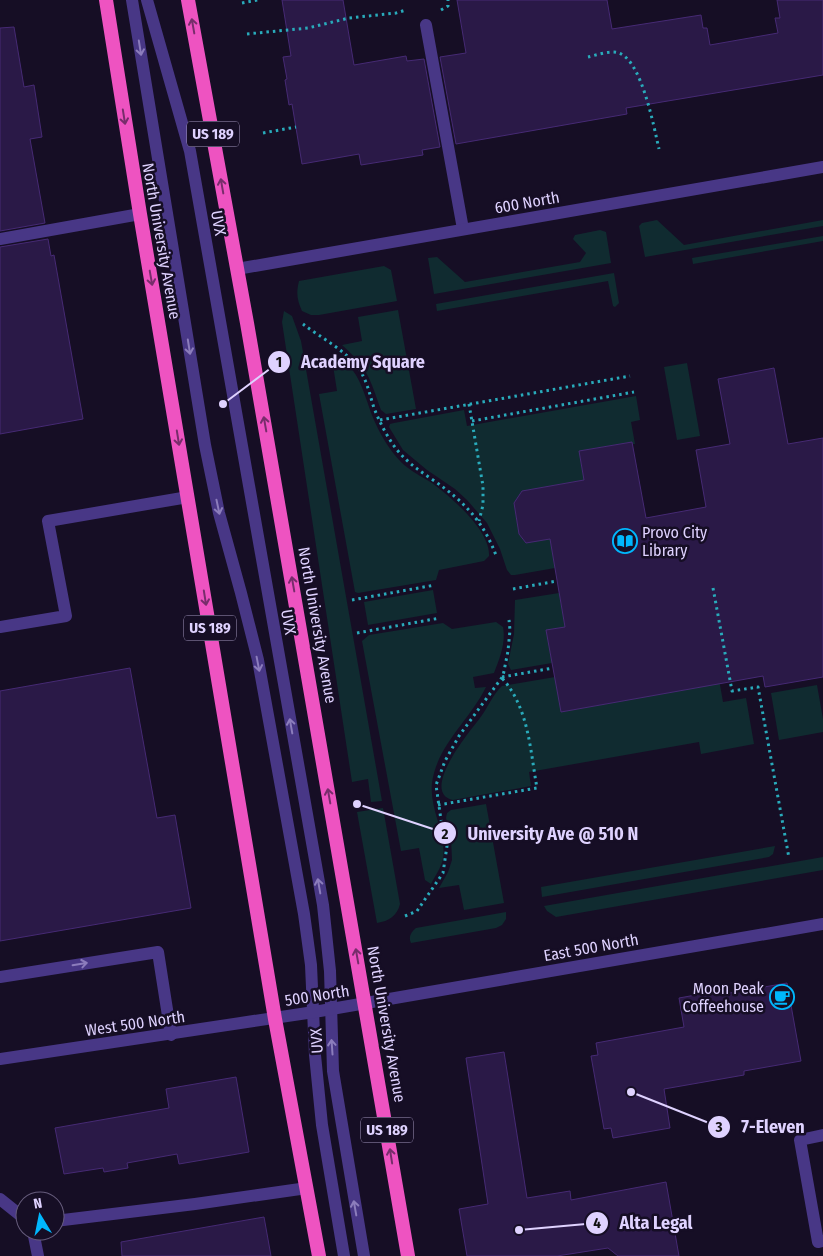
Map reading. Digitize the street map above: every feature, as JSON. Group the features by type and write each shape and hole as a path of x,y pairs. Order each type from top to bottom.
{"highway":[{"name":"North University Avenue","path":"106,0 275,1019 319,1256"},
{"name":"North University Avenue","path":"188,0 237,268 408,1256"}],"street":[{"name":"UVX","path":"132,0 205,445 219,513 258,660 302,905 311,965 315,1055 322,1125 344,1256"},
{"name":"UVX","path":"147,0 181,117 195,179 323,905 328,946 333,1071 364,1256"},
{"path":"426,26 463,229"},
{"name":"600 North","path":"237,268 823,167"},
{"path":"0,239 140,214"},
{"path":"0,628 66,616 48,521 188,496"},
{"name":"East 500 North","path":"365,1004 823,924"},
{"path":"0,977 158,952 171,1035"},
{"name":"500 North","path":"275,1019 365,1004"},
{"name":"West 500 North","path":"0,1059 275,1019"},
{"path":"823,1135 800,1140 818,1242 823,1241"},
{"path":"65,1220 307,1188"},
{"path":"0,1199 15,1211"},
{"path":"35,1241 38,1256"}],"path":[{"path":"242,3 258,0"},
{"path":"247,34 308,28 349,18 396,13 409,9"},
{"path":"588,57 616,52 629,61 639,77 647,100 659,149"},
{"path":"263,132 296,127"},
{"path":"303,324 345,354 360,370 380,420 398,450 412,466 462,502 479,521 492,543 497,558"},
{"path":"380,420 630,376"},
{"path":"472,421 634,392"},
{"path":"469,404 483,486 484,505 479,521"},
{"path":"513,589 557,581"},
{"path":"352,600 435,586"},
{"path":"713,588 732,691 758,687 789,858"},
{"path":"357,633 440,618"},
{"path":"406,916 418,911 443,873 447,846 436,786 445,761 459,736 502,677 508,652 510,630 508,620"},
{"path":"502,677 553,668"},
{"path":"438,805 537,788 525,717 512,688 502,677"}],"green space":[{"path":"657,220 684,245 823,220 823,226 645,257 639,226 642,223"},
{"path":"600,230 606,232 611,263 434,294 428,258 437,257 465,282 580,262 586,253 573,239 575,235"},
{"path":"823,236 823,241 693,264 692,258"},
{"path":"384,266 391,270 397,301 319,315 311,315 302,311 298,296 299,281"},
{"path":"614,273 619,303 615,307 613,306 608,281 437,311 436,304"},
{"path":"398,310 416,409 386,414 381,410 367,374 358,360 342,345 362,341 358,317"},
{"path":"284,311 292,316 301,341 382,801 371,802 368,779 352,782 282,322"},
{"path":"334,353 356,375 376,425 397,458 449,497 477,526 488,546 489,556 484,561 439,570 436,580 355,592 319,394 337,391 332,359"},
{"path":"687,363 700,436 677,440 664,367"},
{"path":"636,396 640,420 631,422 635,444 632,442 579,451 584,480 522,491 514,503 519,534 526,543 550,539 555,568 515,575 511,575 507,570 500,549 487,523 455,489 427,470 403,450 389,427 390,424 394,423 464,410 467,426"},
{"path":"433,590 437,613 368,625 364,602"},
{"path":"559,593 565,627 546,630 552,663 511,670 508,664 514,634 515,600"},
{"path":"496,622 503,627 504,638 494,673 473,677 475,688 486,687 472,711 447,745 435,769 432,783 433,802 444,850 442,862 431,884 425,880 419,848 401,851 362,641 369,635 443,623 452,629"},
{"path":"712,639 723,702 746,698 754,744 701,754 699,742 529,772 531,786 453,800 444,795 441,786 450,761 483,714 495,693 502,686 555,677 561,712 689,689"},
{"path":"817,685 823,719 823,732 779,740 771,693"},
{"path":"486,804 504,903 464,910 459,885 439,888 452,860 451,838 446,818 447,813 451,810"},
{"path":"383,808 400,904 397,912 392,917 377,923 357,812"},
{"path":"775,846 773,854 769,857 542,897 541,887"},
{"path":"823,857 823,870 556,917 547,911 544,906"},
{"path":"506,912 506,919 502,925 496,928 411,943 410,941 411,935 416,928"}],"building":[{"path":"282,0 343,0 354,65 406,56 407,61 424,59 440,147 422,150 423,155 361,165 359,154 302,164 292,104 289,105 285,80 287,79 283,57 291,56"},
{"path":"457,0 607,0 612,29 701,15 703,28 707,28 710,45 778,33 775,18 780,18 777,0 823,0 823,75 626,108 627,114 456,144 440,57 466,53"},
{"path":"14,27 24,87 34,85 42,137 30,139 45,223 0,231 0,28"},
{"path":"48,239 51,256 54,255 83,419 0,434 0,247"},
{"name":"Provo City Library","path":"774,368 788,444 823,438 823,677 765,687 763,676 561,712 546,630 565,627 550,539 526,543 519,534 514,503 522,491 584,480 579,451 632,442 646,518 706,507 696,450 730,444 718,379"},
{"path":"130,668 157,818 175,815 191,908 0,941 0,691"},
{"path":"787,983 801,1061 744,1071 744,1075 664,1089 670,1128 613,1138 611,1128 604,1129 591,1056 598,1055 596,1043 684,1027 679,998 729,989 730,993"},
{"path":"504,1052 527,1198 570,1191 571,1200 666,1182 679,1256 618,1256 608,1248 557,1256 467,1256 459,1209 488,1204 466,1058"},
{"path":"236,1077 249,1152 179,1164 177,1154 127,1163 128,1168 104,1172 103,1168 64,1174 55,1128 169,1108 166,1089"},
{"path":"264,1217 271,1256 122,1256 121,1242"}],"place":[{"name":"Academy Square","path":"223,404"},
{"name":"Provo City Library","path":"625,541"},
{"name":"University Ave @ 510 N","path":"357,804"},
{"name":"Moon Peak Coffeehouse","path":"782,997"},
{"name":"7-Eleven","path":"631,1092"},
{"name":"Alta Legal","path":"519,1230"}]}
